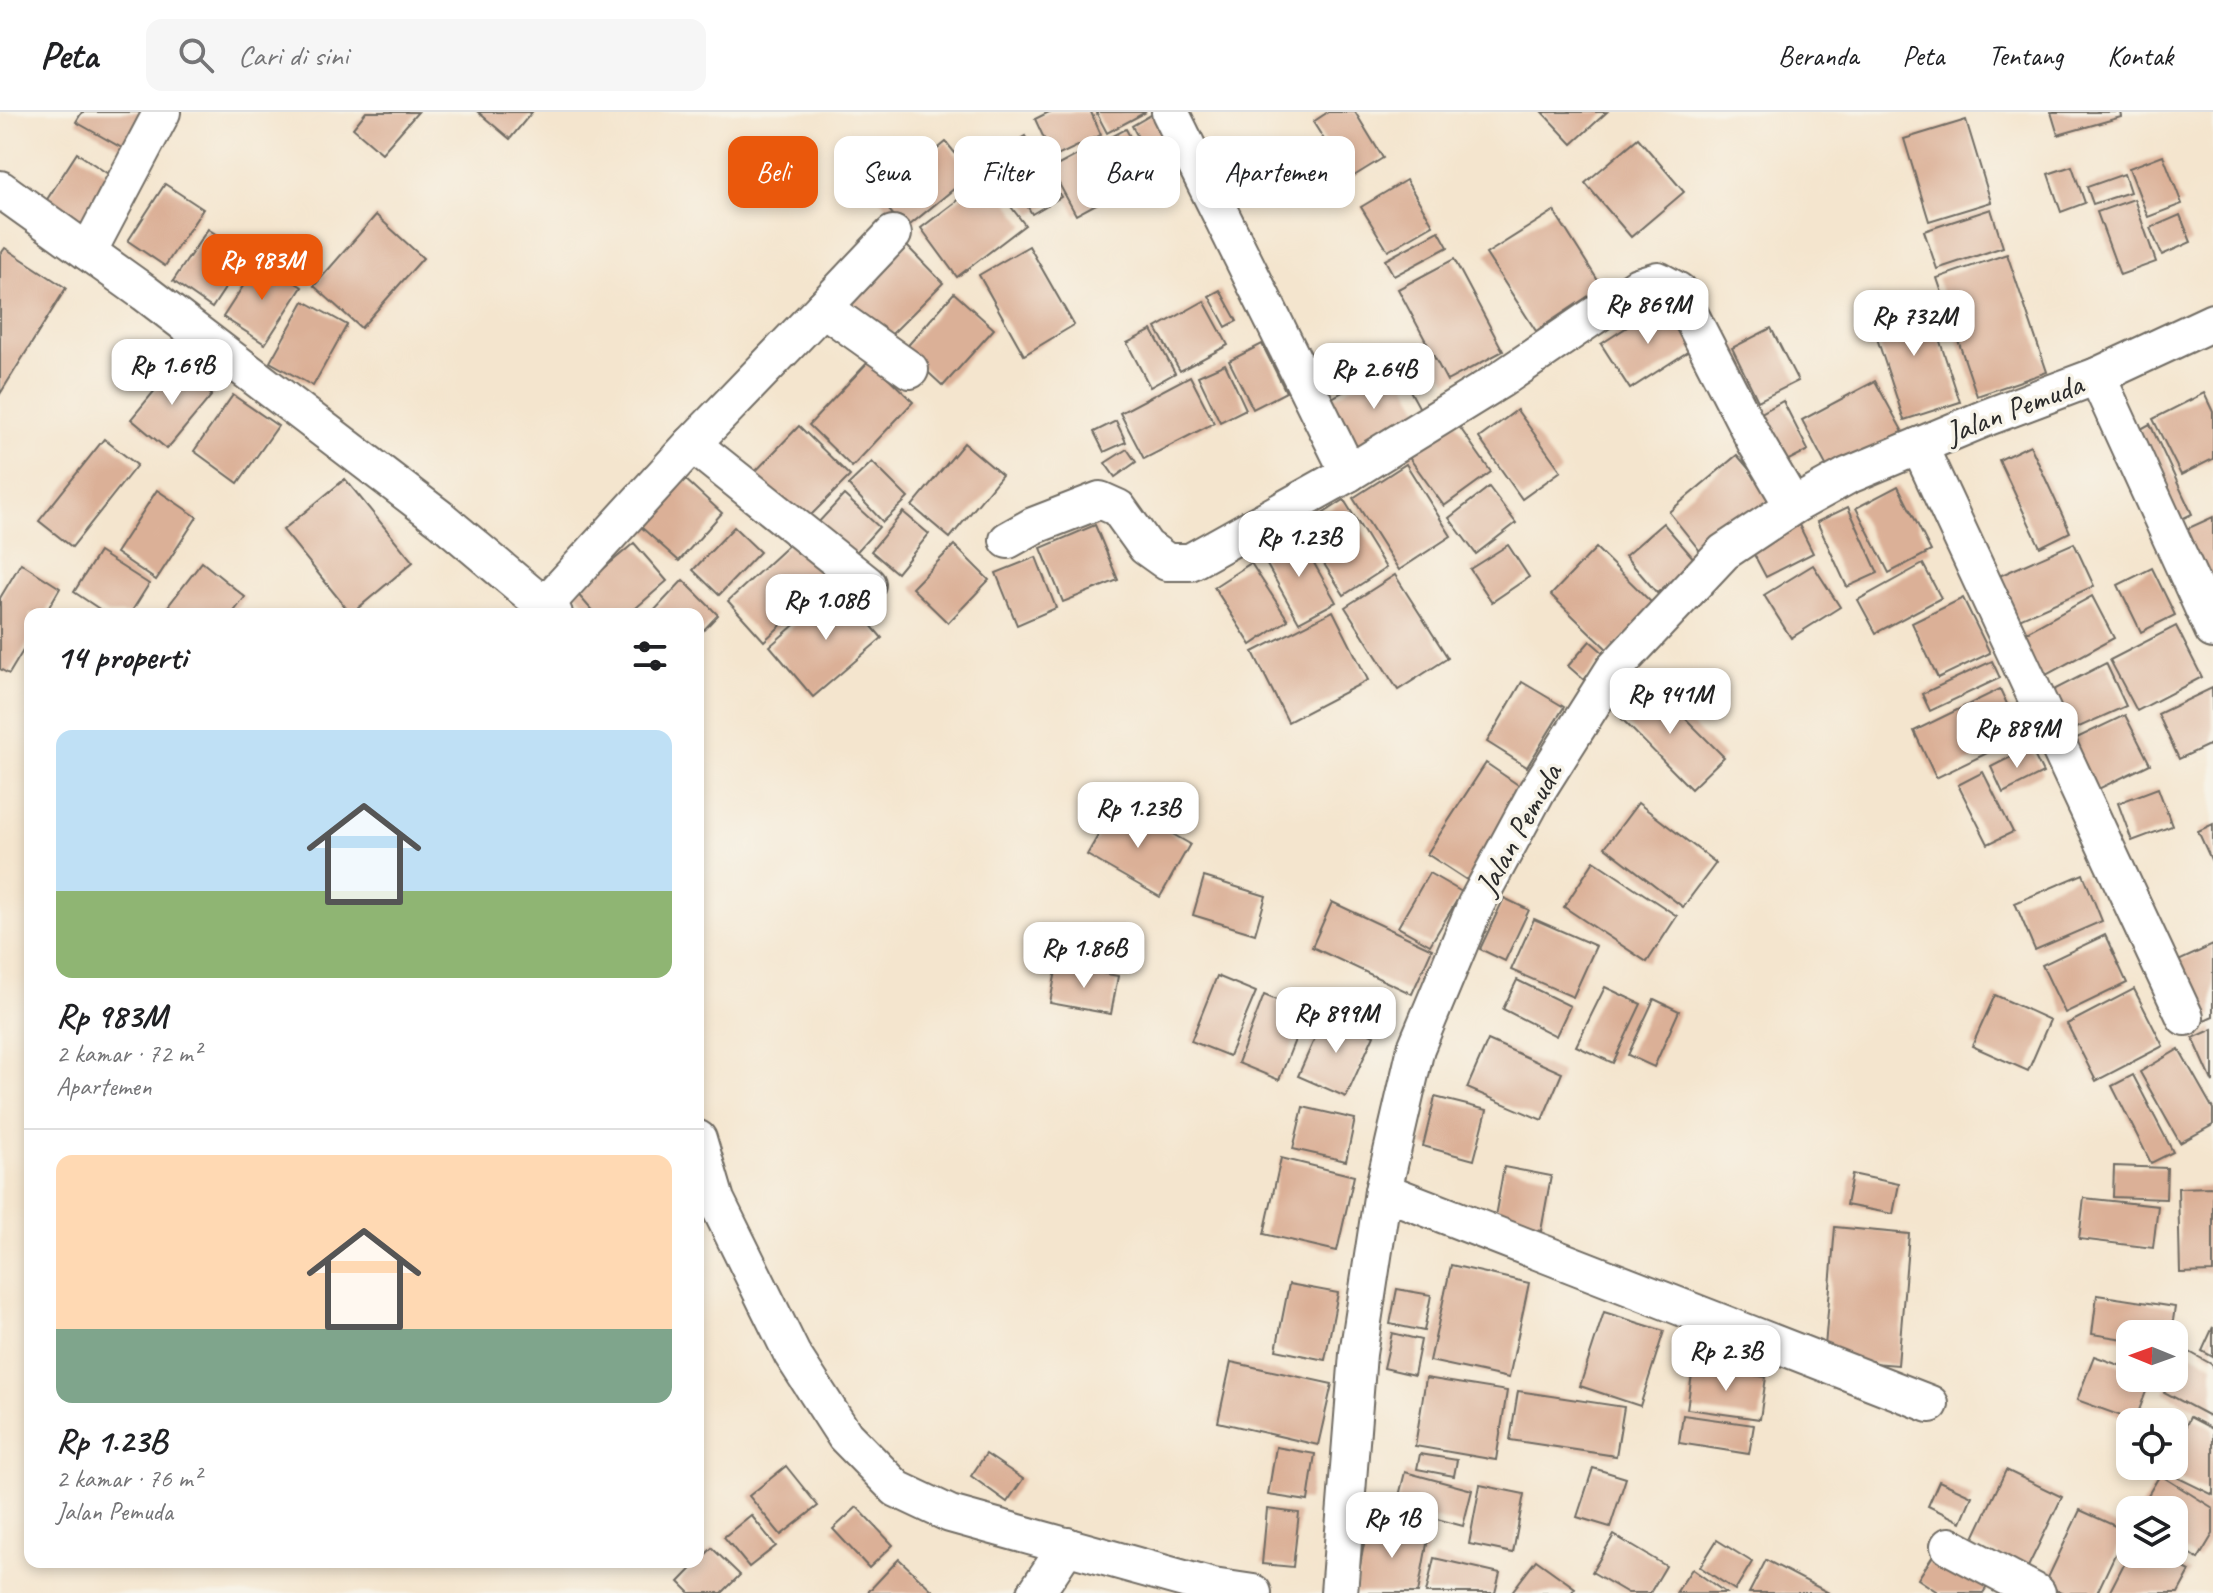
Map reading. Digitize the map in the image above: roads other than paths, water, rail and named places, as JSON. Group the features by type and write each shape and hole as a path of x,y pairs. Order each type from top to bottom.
{"street":[{"path":"88,252 162,112"},
{"path":"1170,112 1349,473"},
{"path":"0,189 145,293 441,519 548,608"},
{"path":"552,608 692,444 893,234"},
{"path":"1008,540 1033,526 1100,500 1118,508 1146,547 1167,562 1190,562 1349,473 1500,380 1638,286 1658,280 1678,291 1756,443 1793,506"},
{"path":"823,308 910,370"},
{"name":"Jalan Pemuda","path":"1339,1593 1358,1354 1383,1191 1416,1048 1476,904 1537,791 1614,669 1724,552 1793,506 1847,476 2097,376 2213,322"},
{"path":"2097,376 2213,630"},
{"path":"692,444 867,584"},
{"path":"1919,446 2185,1017"},
{"path":"704,1159 716,1200 792,1354 845,1436 897,1489 950,1514 1213,1587 1253,1593"},
{"path":"1383,1191 1930,1404"},
{"path":"1036,1593 1067,1546"},
{"path":"1949,1546 2037,1593"}]}
